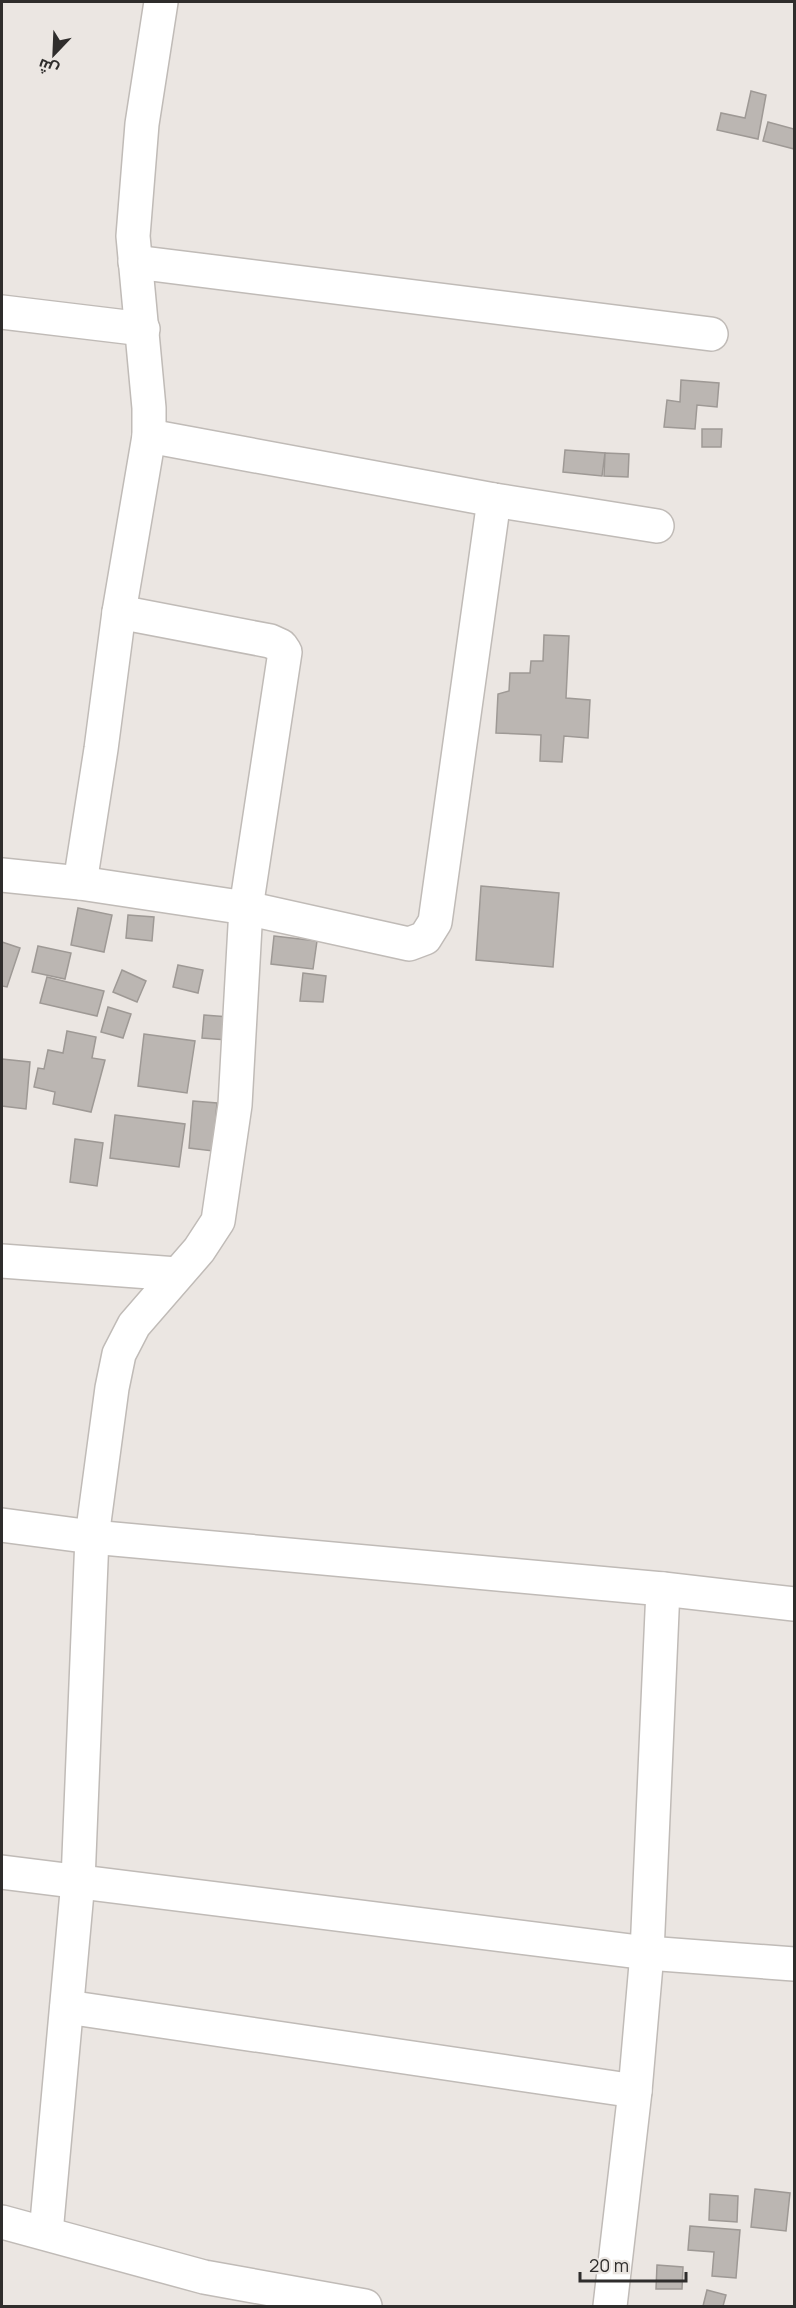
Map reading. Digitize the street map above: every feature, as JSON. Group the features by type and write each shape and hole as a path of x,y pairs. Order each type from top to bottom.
{"street":[{"path":"80,883 119,612 149,436 143,329 135,262 135,195 149,71 161,2"},
{"path":"135,262 711,334"},
{"path":"2,312 143,329"},
{"path":"149,436 494,500 657,526"},
{"path":"2,874 80,883 246,909 409,944 425,938 435,922 494,500"},
{"path":"46,2233 78,1881 92,1537 112,1388 119,1354 134,1325 199,1250 218,1221 235,1105 246,909 285,652 281,646 270,640 119,612"},
{"path":"2,1261 177,1274"},
{"path":"2,1525 92,1537 663,1589 795,1604"},
{"path":"610,2307 635,2091 647,1953 663,1589"},
{"path":"2,1872 647,1953 795,1964"},
{"path":"67,2007 635,2091"},
{"path":"2,2222 46,2233 97,2250 204,2277 365,2307"}],"building":[{"path":"751,91 766,95 758,139 717,130 721,113 745,118"},
{"path":"768,122 794,129 794,149 763,141"},
{"path":"681,380 719,383 717,407 697,405 695,429 664,427 667,400 680,402"},
{"path":"702,429 722,429 721,447 702,447"},
{"path":"565,450 605,453 602,476 563,472"},
{"path":"605,453 629,454 628,477 604,476"},
{"path":"544,635 569,636 566,698 590,700 588,738 564,736 562,762 540,761 541,735 496,733 498,694 509,691 510,673 530,673 531,661 543,661"},
{"path":"481,886 559,893 553,967 476,960"},
{"path":"78,908 112,915 104,952 71,945"},
{"path":"128,915 154,917 152,941 126,938"},
{"path":"274,936 317,941 313,969 271,964"},
{"path":"2,942 20,948 7,987 2,986"},
{"path":"38,946 71,953 65,979 32,972"},
{"path":"178,965 203,970 198,993 173,987"},
{"path":"122,970 146,981 137,1002 113,992"},
{"path":"303,973 326,976 323,1002 300,1001"},
{"path":"47,977 104,991 97,1016 40,1003"},
{"path":"108,1007 131,1014 123,1038 101,1032"},
{"path":"204,1015 229,1017 227,1040 202,1038"},
{"path":"67,1031 96,1037 92,1058 105,1060 91,1112 53,1104 55,1092 34,1087 38,1068 44,1069 48,1050 63,1053"},
{"path":"144,1034 195,1041 187,1093 138,1086"},
{"path":"2,1059 30,1062 26,1109 2,1106"},
{"path":"193,1101 217,1103 213,1151 189,1148"},
{"path":"115,1115 185,1124 179,1167 110,1158"},
{"path":"75,1139 103,1143 97,1186 70,1182"},
{"path":"755,2189 790,2193 786,2231 751,2227"},
{"path":"710,2194 738,2196 737,2222 709,2220"},
{"path":"690,2226 740,2230 736,2278 712,2276 714,2252 688,2250"},
{"path":"657,2265 683,2267 682,2289 656,2289"},
{"path":"707,2290 726,2295 723,2306 703,2306"}]}
